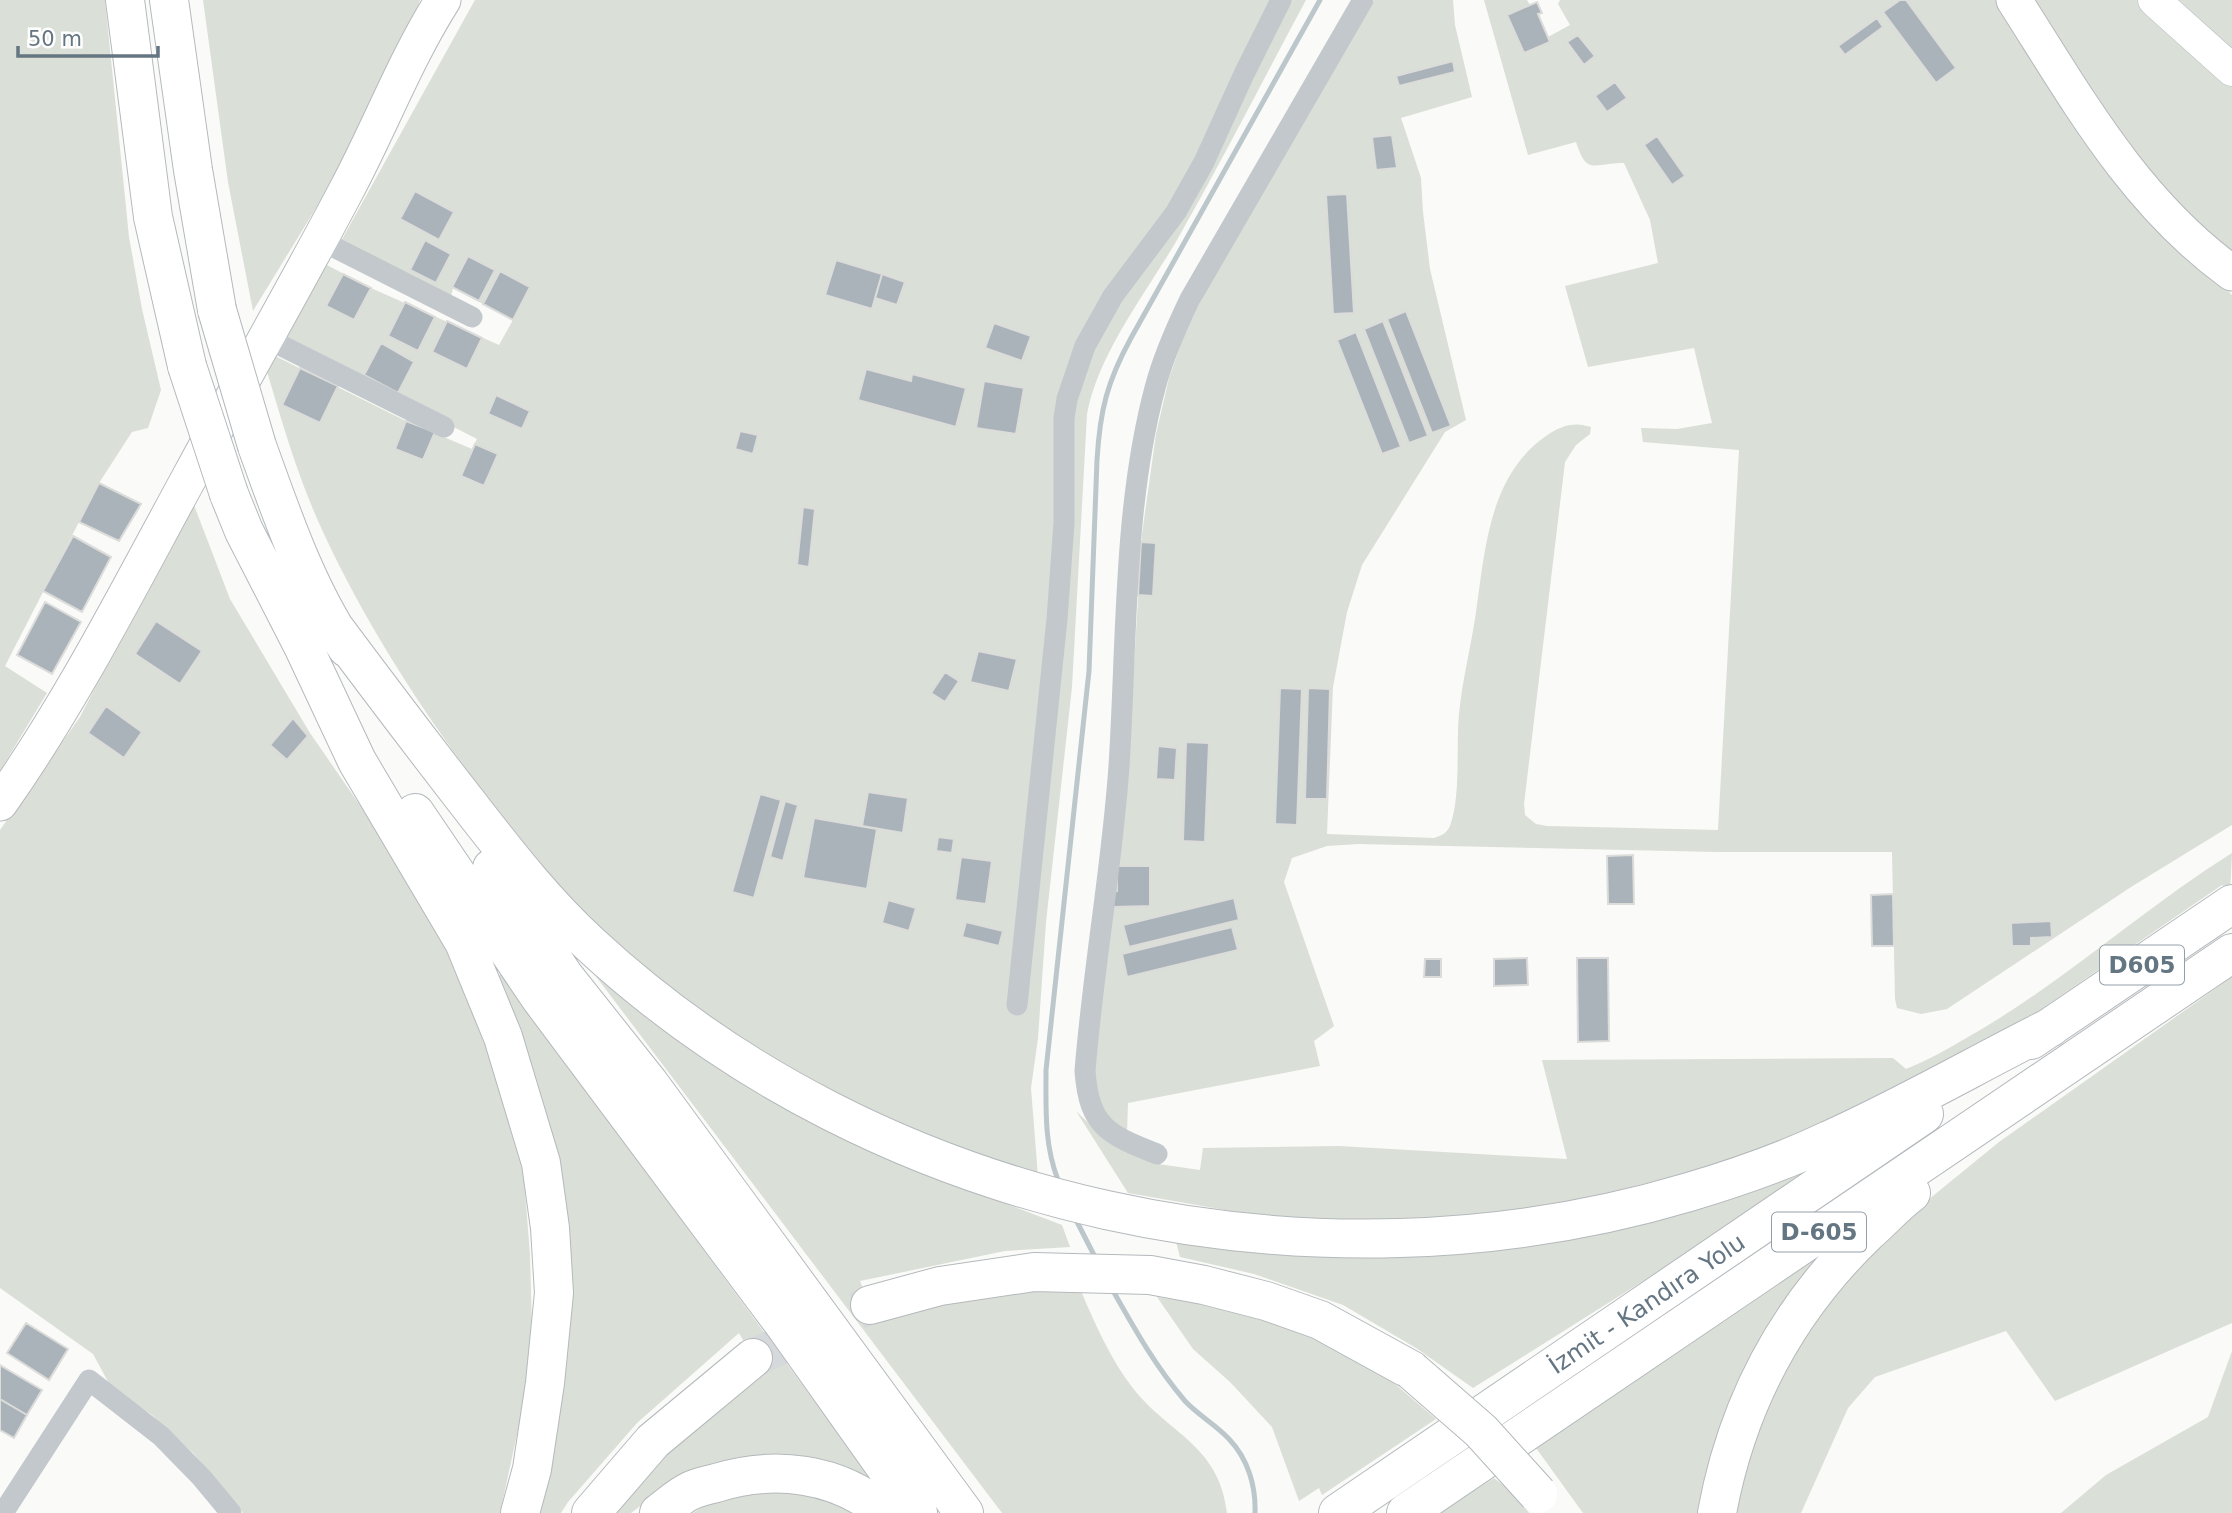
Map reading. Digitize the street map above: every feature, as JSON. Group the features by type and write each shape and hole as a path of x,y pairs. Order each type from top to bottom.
{"highway":[{"path":"125,0 153,217 187,366 244,531 564,976 649,1083 964,1513"},
{"path":"169,0 193,170 217,310 257,446 306,573 318,636 357,761 464,942 503,1037 541,1163 550,1228 554,1293 543,1395 531,1469 520,1513"},
{"path":"318,636 567,921 675,1015 744,1064 823,1107 990,1179 1096,1209 1164,1223 1290,1237 1374,1238 1457,1234 1566,1223 1688,1192 1750,1172 1829,1141 2051,1027"},
{"path":"318,636 541,999 786,1327 918,1513"},
{"name":"İzmit - Kandıra Yolu","path":"1338,1513 2232,904"},
{"name":"İzmit - Kandıra Yolu","path":"1406,1513 2232,953"},
{"path":"1717,1513 1725,1471 1759,1377 1816,1288 1852,1248 1902,1200 1965,1154 2078,1056"},
{"path":"870,1306 940,1286 1034,1272 1150,1275 1266,1301 1320,1320 1411,1370 1481,1431 1546,1504"},
{"path":"591,1513 653,1441 752,1358"},
{"path":"659,1513 690,1491 741,1475 789,1472 831,1482 869,1499 885,1513"}],"main road":[{"path":"2014,0 2095,128 2141,190 2199,249 2232,273"},
{"path":"0,803 53,723 320,240 367,150 435,8"}],"street":[{"path":"1017,1005 1058,605 1064,523 1064,432 1067,399 1085,346 1113,296 1177,212 1204,162 1280,0"},
{"path":"1157,1154 1123,1140 1096,1117 1090,1105 1085,1071 1119,769 1135,498 1144,436 1155,385 1172,336 1190,299 1363,0"},
{"path":"2154,0 2232,70"},
{"path":"320,240 472,317"},
{"path":"264,337 444,427"},
{"path":"3,1513 89,1380 161,1436 231,1513"}],"shaded area":[{"path":"0,0 105,0 129,237 161,390 148,428 132,432 99,483 5,666 47,693 0,771"},
{"path":"203,0 420,0 415,17 363,131 253,311 228,182"},
{"path":"475,0 1306,0 1194,210 1112,347 1101,369 1087,414 1072,687 1031,1088 1038,1177 929,1135 821,1084 718,1025 624,955 564,894 458,758 386,649 324,534 298,470 277,405 264,361 269,353 406,421 472,449 477,439 279,337 321,262 371,288 499,345 513,320 453,288 451,296 341,241"},
{"path":"1374,0 1453,0 1455,25 1472,97 1401,118 1421,178 1430,269 1466,420 1445,432 1362,565 1347,612 1333,687 1327,834 1434,838 1444,834 1450,826 1456,800 1460,702 1492,518 1511,473 1526,453 1546,436 1567,426 1579,424 1591,427 1590,434 1576,445 1565,462 1524,804 1525,815 1536,824 1547,826 1718,830 1739,450 1643,442 1641,428 1677,429 1712,423 1694,348 1588,367 1565,286 1658,263 1650,220 1624,163 1588,164 1576,142 1528,155 1484,0 1527,0 1530,5 1508,15 1525,53 1550,42 1548,37 1570,25 1558,4 1560,0 2003,0 2176,240 2232,295 2232,825 2131,887 1947,1009 1921,1014 1897,1008 1895,999 1892,852 1716,852 1359,844 1327,846 1292,858 1284,882 1334,1026 1314,1041 1320,1066 1128,1103 1127,1134 1110,1123 1101,1107 1092,1065 1125,813 1142,534 1156,434 1169,378 1183,338 1206,290","holes":["1578,35 1595,56 1584,65 1567,43"]},
{"path":"2026,0 2137,0 2232,86 2232,263 2149,180"},
{"path":"2172,0 2232,0 2232,54"},
{"path":"192,500 230,599 310,733 415,885 462,984 502,1083 524,1179 532,1330 526,1393 500,1513 243,1513 194,1454 152,1415 111,1387 93,1354 0,1288 0,830 80,717"},
{"path":"2232,853 2230,893 2222,885 2009,1031 1874,1106 1729,1162 1557,1206 1419,1220 1271,1218 1128,1193 1076,1111 1107,1141 1158,1164 1200,1170 1203,1148 1339,1146 1567,1159 1542,1060 1893,1058 1906,1069 2003,1016"},
{"path":"582,958 981,1194 1062,1225 1070,1247 1005,1251 860,1281 875,1318 995,1290 1081,1291 1110,1353 1132,1387 1203,1455 1214,1471 1227,1513 1002,1513"},
{"path":"501,974 879,1489 665,1487 631,1513 607,1513 753,1358 739,1333 637,1423 561,1513 534,1513 562,1369 493,977"},
{"path":"2232,977 2232,1323 2055,1401 2006,1331 1875,1377 1848,1408 1801,1513 1733,1513 1741,1469 1783,1366 1830,1299 1901,1222 1999,1142"},
{"path":"1843,1149 1675,1261 1473,1388 1416,1348 1343,1305 1254,1274 1180,1257 1176,1242 1373,1251"},
{"path":"1839,1239 1700,1513 1583,1513 1536,1448"},
{"path":"1157,1297 1225,1307 1271,1320 1333,1347 1388,1378 1436,1419 1322,1495 1319,1488 1299,1501 1272,1427 1230,1382 1193,1349"},
{"path":"2232,1351 2232,1513 2061,1513 2106,1475 2208,1417"},
{"path":"1494,1478 1517,1496 1529,1513 1438,1513"},
{"path":"807,1488 861,1513 693,1513 733,1495 762,1490"}],"building":[{"path":"1900,0 1906,0 1956,68 1936,83 1883,12"},
{"path":"1537,2 1542,13 1538,14 1550,42 1524,53 1507,15"},
{"path":"1877,18 1883,27 1845,55 1838,46"},
{"path":"1578,35 1595,56 1584,65 1567,42"},
{"path":"1453,61 1455,72 1399,86 1396,76"},
{"path":"1615,82 1627,98 1607,112 1595,96"},
{"path":"1392,135 1397,168 1376,170 1372,137"},
{"path":"1657,136 1685,176 1672,185 1644,145"},
{"path":"415,191 454,212 439,240 400,219"},
{"path":"1347,194 1354,313 1333,314 1326,195"},
{"path":"425,240 451,254 436,283 410,270"},
{"path":"468,256 495,270 479,301 452,287"},
{"path":"836,260 882,274 872,309 825,295"},
{"path":"500,271 530,287 513,320 483,304"},
{"path":"343,274 371,288 354,320 326,306"},
{"path":"882,274 905,282 897,305 875,298"},
{"path":"405,302 435,317 418,351 388,336"},
{"path":"1406,311 1451,426 1432,433 1387,319"},
{"path":"447,321 482,338 467,369 432,352"},
{"path":"1383,321 1428,436 1409,443 1364,329"},
{"path":"994,323 1031,336 1022,361 985,348"},
{"path":"1356,332 1401,447 1382,454 1337,340"},
{"path":"381,343 414,362 398,393 364,375"},
{"path":"300,368 338,386 320,423 282,405"},
{"path":"866,369 911,381 912,374 966,388 956,427 858,400"},
{"path":"984,381 1024,388 1016,434 976,428"},
{"path":"496,395 530,411 522,429 488,414"},
{"path":"406,421 435,432 423,460 395,449"},
{"path":"740,431 758,435 753,454 735,449"},
{"path":"475,444 498,454 484,486 461,476"},
{"path":"99,483 141,504 119,541 79,522"},
{"path":"803,507 815,509 809,567 797,565"},
{"path":"73,536 111,557 82,612 43,591"},
{"path":"1141,542 1156,543 1153,596 1138,595"},
{"path":"45,602 81,622 52,674 17,655"},
{"path":"156,621 202,651 180,684 135,654"},
{"path":"978,651 1017,659 1009,691 970,682"},
{"path":"945,672 959,681 945,702 931,693"},
{"path":"1280,688 1302,689 1297,825 1275,824"},
{"path":"1308,688 1330,689 1327,799 1305,799"},
{"path":"106,706 142,732 124,758 88,733"},
{"path":"293,718 308,736 287,760 270,745"},
{"path":"1186,742 1209,743 1205,842 1183,841"},
{"path":"1158,746 1177,748 1175,780 1156,779"},
{"path":"868,792 908,798 903,833 862,826"},
{"path":"760,794 781,800 754,898 732,892"},
{"path":"785,801 798,805 783,861 770,857"},
{"path":"814,818 877,829 867,889 803,878"},
{"path":"938,837 954,839 952,853 936,851"},
{"path":"1633,855 1634,904 1608,904 1607,856"},
{"path":"961,857 992,861 986,904 955,900"},
{"path":"1117,866 1150,866 1150,906 1113,907 1113,891 1117,891"},
{"path":"1893,894 1894,946 1872,946 1871,895"},
{"path":"1234,898 1239,920 1129,947 1123,925"},
{"path":"888,900 916,908 909,931 882,923"},
{"path":"2051,921 2052,937 2031,938 2031,946 2012,946 2011,923"},
{"path":"966,922 1003,931 999,946 962,937"},
{"path":"1232,927 1238,950 1127,977 1122,954"},
{"path":"1527,958 1528,985 1494,986 1494,959"},
{"path":"1577,958 1608,958 1609,1041 1578,1042"},
{"path":"1425,959 1441,959 1441,977 1424,977"},
{"path":"26,1323 68,1349 49,1380 7,1353"},
{"path":"0,1365 42,1390 27,1415 0,1399"},
{"path":"0,1399 27,1415 14,1438 0,1430"}],"waterway":[{"path":"1058,1180 1048,1139 1046,1070 1089,671 1097,460 1103,411 1110,383 1131,338 1320,0"},
{"path":"1073,1214 1096,1259"},
{"path":"1112,1289 1174,1388 1236,1447 1246,1464 1252,1483 1255,1513"}],"tunnel":[{"path":"753,1358 870,1305"}]}
